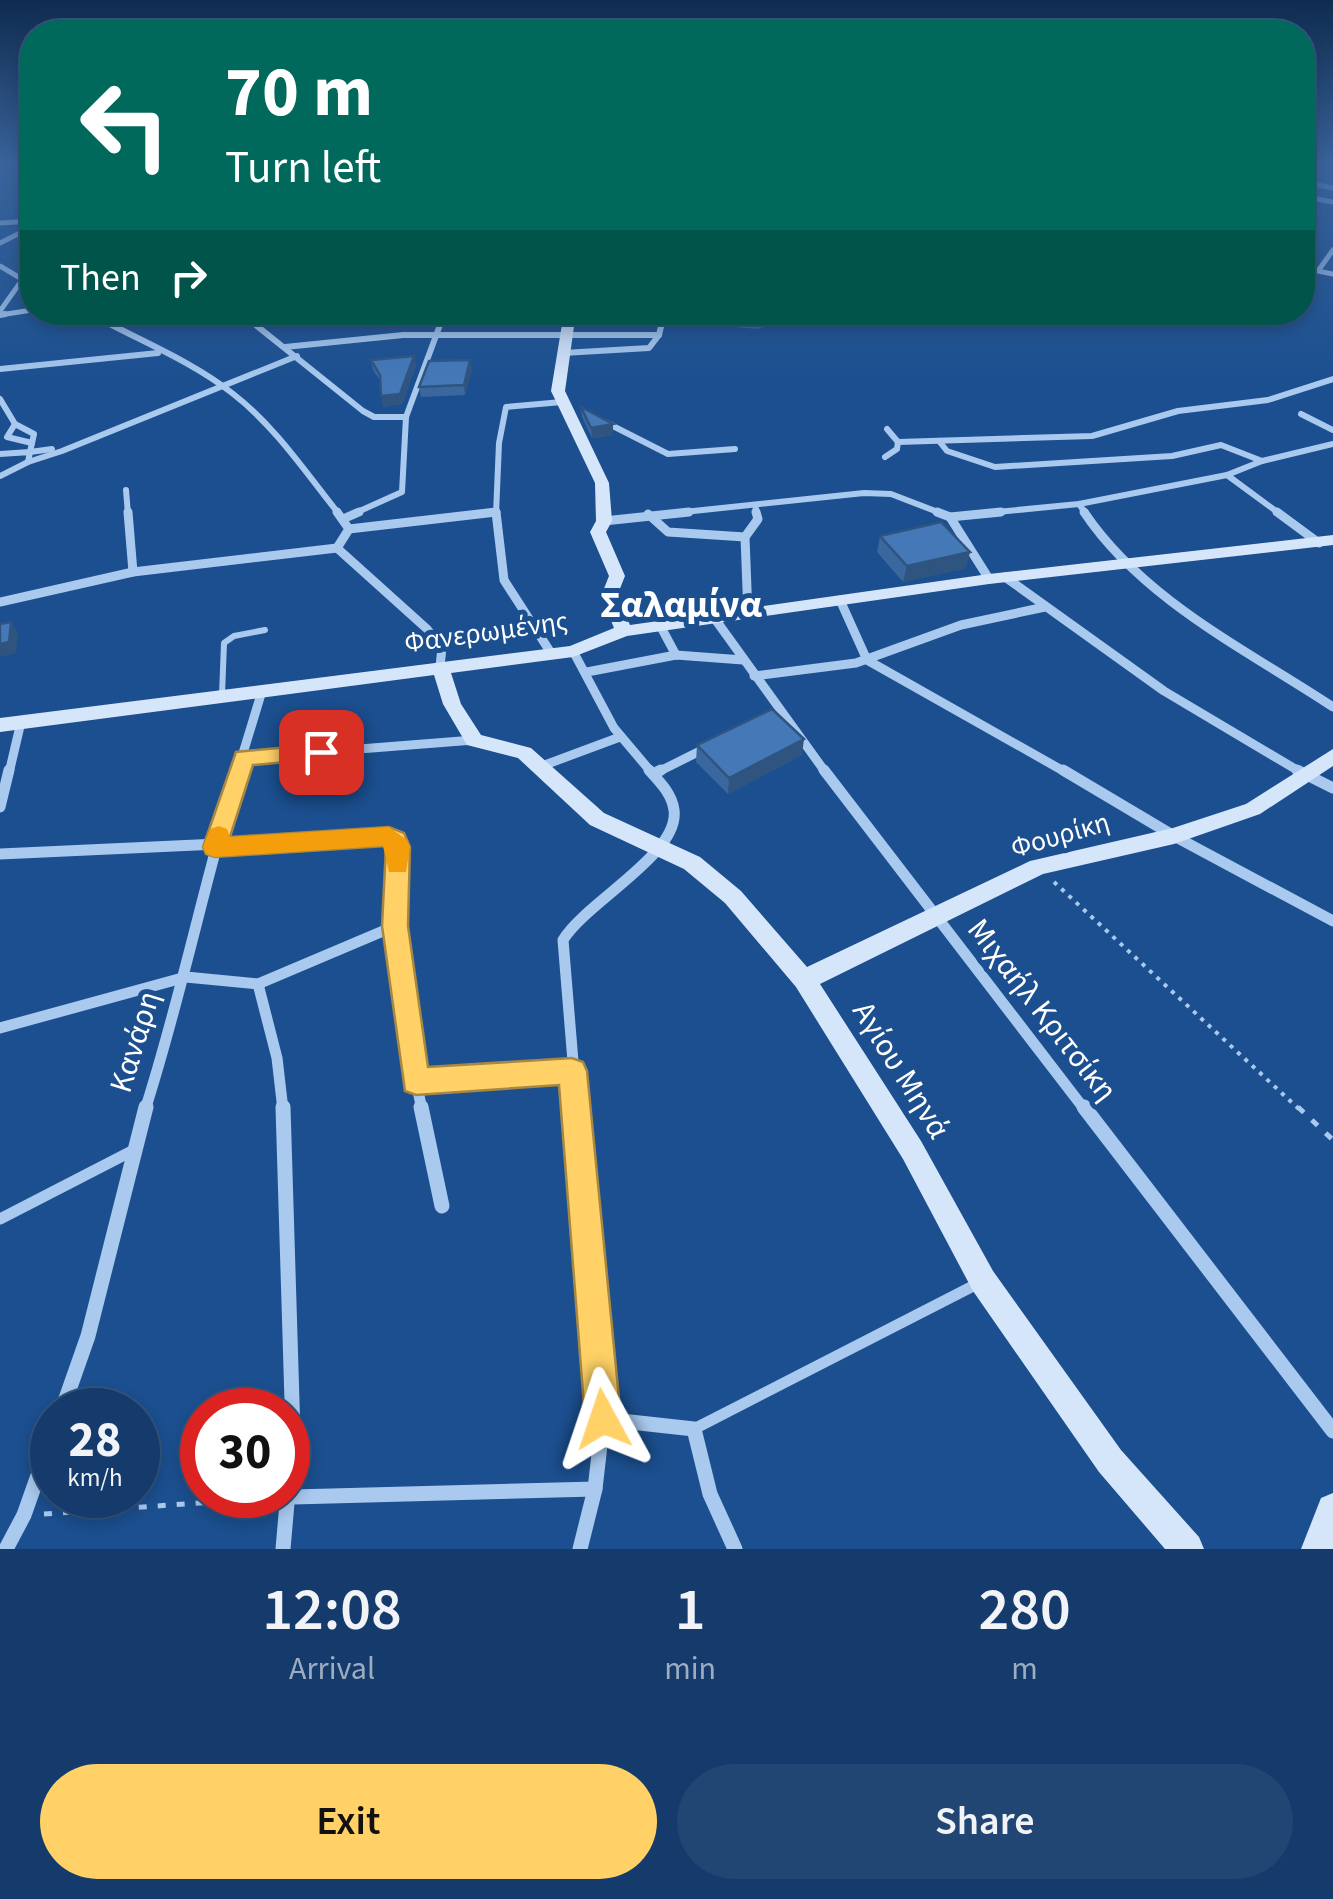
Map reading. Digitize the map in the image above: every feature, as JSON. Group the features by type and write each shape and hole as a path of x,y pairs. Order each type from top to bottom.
{"main road":[{"path":"567,325 558,391 602,483 604,521 598,532 617,576 609,596 624,632"},
{"name":"Φανερωμένης","path":"0,724 574,651 624,632 997,578 1326,542"},
{"path":"440,666 452,704 474,740 524,754 542,766"},
{"name":"Φουρίκη","path":"804,980 1038,867 1174,836 1253,809 1333,756"},
{"name":"Αγίου Μηνά","path":"542,766 597,819 692,863 733,897 804,980 912,1150 984,1281 1110,1461 1187,1549"}],"street":[{"path":"1333,250 1329,261 1318,271 1333,274"},
{"path":"0,313 20,283"},
{"path":"111,325 219,384 280,441 348,529"},
{"path":"256,325 363,411 374,416 406,417"},
{"path":"343,519 402,492 406,417 440,325"},
{"path":"563,353 654,346 661,325"},
{"path":"285,347 437,334 658,335"},
{"path":"0,368 161,352"},
{"path":"0,476 219,384 297,356"},
{"path":"898,442 1092,436 1178,410 1268,400 1333,379"},
{"path":"0,399 15,424 34,434 28,462"},
{"path":"551,653 504,582 496,540 496,512 506,407 566,402"},
{"path":"1300,414 1333,430"},
{"path":"601,420 668,454 735,448"},
{"path":"15,424 7,437 31,448"},
{"path":"885,457 898,449 898,442 886,429"},
{"path":"939,441 947,450 995,467 1172,456 1220,445 1262,461"},
{"path":"950,518 1079,504 1227,475 1262,461 1333,444"},
{"path":"0,454 31,448 76,447"},
{"path":"1227,475 1326,542"},
{"path":"126,490 133,572"},
{"path":"604,521 878,493 901,497 950,518 997,578 1162,690 1333,788"},
{"path":"1079,504 1098,534 1144,582 1333,707"},
{"path":"748,615 744,537 756,525 755,505"},
{"path":"348,529 496,512"},
{"path":"648,514 668,532 744,537"},
{"path":"336,548 348,529"},
{"path":"0,602 133,572 336,548 427,629 442,648 440,666"},
{"path":"840,600 867,660 992,728 1174,836 1333,921"},
{"path":"754,676 867,660 961,625 1045,607"},
{"name":"Μιχαήλ Κριτσίκη","path":"714,619 935,916 1333,1431"},
{"path":"661,627 676,654"},
{"path":"574,651 620,738 656,772 675,810 674,829 647,861 572,922 563,940 603,1419 595,1488 580,1549"},
{"path":"587,672 676,654 744,660"},
{"name":"Κανάρη","path":"70,1388 88,1336 132,1151 186,977 215,847 262,690"},
{"path":"762,721 780,712"},
{"path":"0,807 21,722"},
{"path":"542,766 620,738"},
{"path":"656,772 726,738"},
{"path":"244,758 474,740"},
{"path":"0,854 389,836 398,847 395,926 416,1081 442,1206"},
{"path":"0,1028 186,977 258,984 395,926"},
{"path":"258,984 268,1009 280,1098 290,1257 292,1388"},
{"path":"416,1081 572,1071"},
{"path":"603,1419 694,1430 710,1494 735,1549"},
{"path":"310,1496 595,1488"},
{"path":"6,1549 30,1498"},
{"path":"283,1549 289,1518"}],"lane":[{"path":"222,695 224,643 234,636 266,630"},
{"path":"0,1219 132,1151"},
{"path":"694,1430 984,1281"}],"path":[{"path":"1038,867 1333,1140"},
{"path":"24,1515 180,1505"}],"shaded area":[{"path":"724,325 772,325 757,329"}],"building":[{"path":"414,356 400,394 381,396 380,375 371,360"},
{"path":"470,360 464,385 419,387 429,361"},
{"path":"581,407 613,424 591,428"},
{"path":"941,522 970,552 907,566 880,536"},
{"path":"11,622 9,642 0,644 0,624"},
{"path":"772,709 804,739 729,778 697,745"}],"slow traffic":[{"path":"219,835 215,847 389,836 398,847 398,865"}],"district":[{"name":"Σαλαμίνα","path":"681,605"}],"route":[{"path":"321,752 244,758 215,847 389,836 398,847 395,926 416,1081 572,1071 603,1419"}]}
